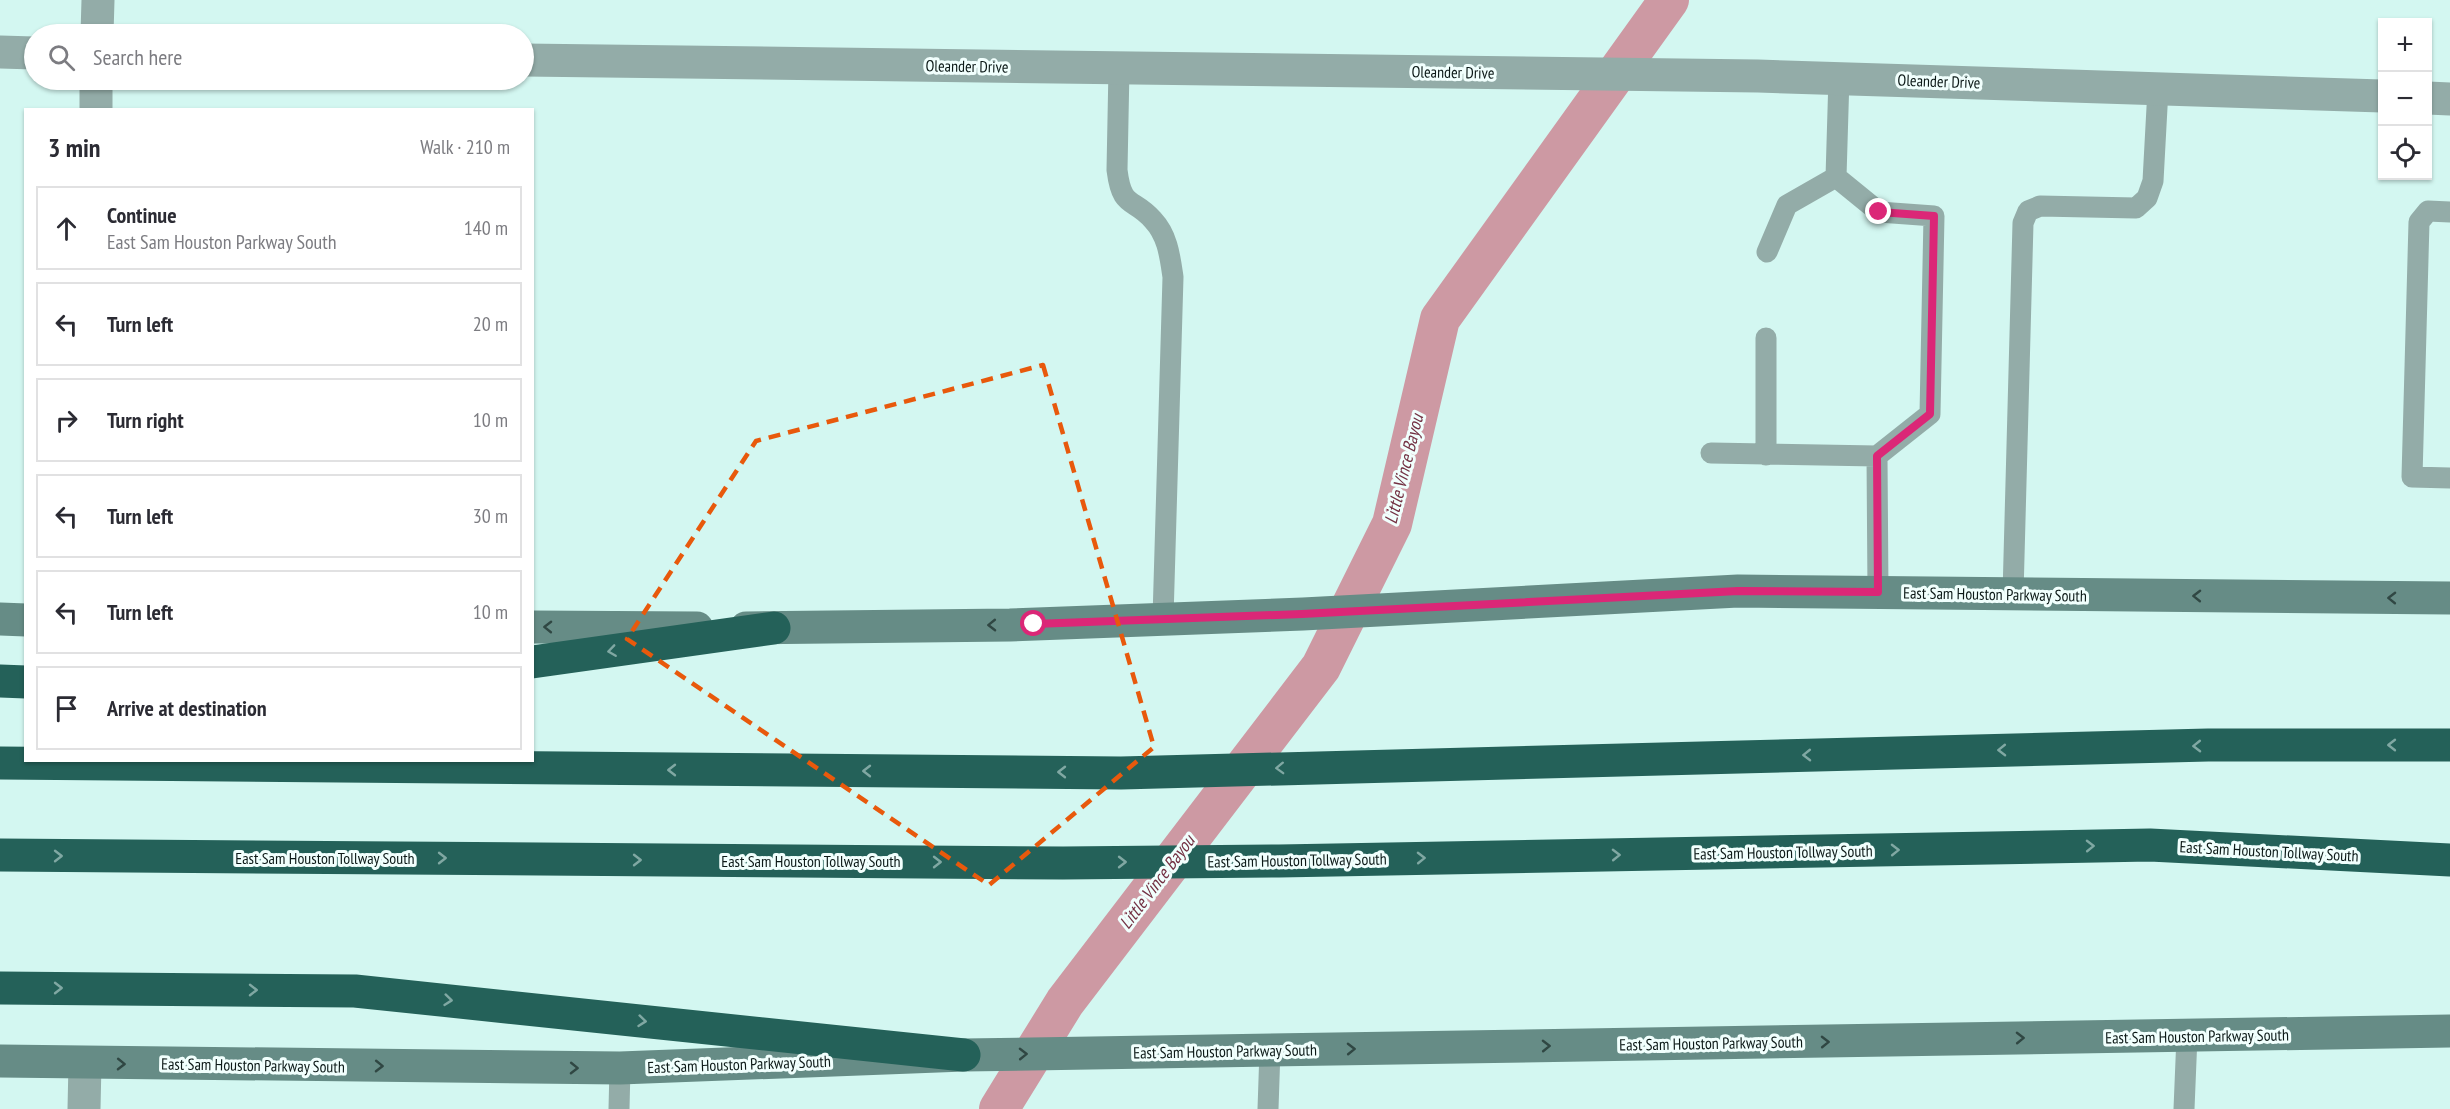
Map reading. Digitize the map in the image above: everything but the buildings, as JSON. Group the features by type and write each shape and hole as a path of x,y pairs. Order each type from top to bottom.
{"highway":[{"path":"534,662 774,628"},
{"path":"0,681 24,682"},
{"path":"0,764 1121,773 2208,745 2450,745"},
{"name":"East Sam Houston Tollway South","path":"0,855 1063,862 1279,861 2150,845 2450,860"},
{"path":"0,988 355,991 964,1055"}],"main road":[{"name":"East Sam Houston Parkway South","path":"534,627 774,628 1010,625 1302,614 1738,591 2450,598"},
{"path":"0,619 24,620"},
{"name":"East Sam Houston Parkway South","path":"0,1061 620,1068 964,1055 2450,1031"}],"street":[{"path":"97,24 98,0"},
{"path":"0,52 24,53"},
{"name":"Oleander Drive","path":"534,60 1839,77 2378,96"},
{"path":"96,90 96,108"},
{"path":"2432,98 2450,99"},
{"path":"84,1109 85,1063"}],"lane":[{"path":"1119,68 1117,170 1119,187 1126,201 1153,220 1167,241 1173,277 1163,618"},
{"path":"1836,177 1839,77"},
{"path":"2013,594 2023,223 2028,211 2040,206 2136,207 2147,198 2154,181 2158,89"},
{"path":"1767,252 1787,205 1836,177"},
{"path":"1711,453 1877,456 1930,414 1934,216 1879,212 1836,177"},
{"path":"2450,212 2428,212 2419,222 2412,477 2450,478"},
{"path":"1766,338 1766,455"},
{"path":"1877,456 1878,592"},
{"path":"2184,1109 2187,1036"},
{"path":"1268,1109 1270,1050"},
{"path":"619,1109 620,1068"}],"highlighted area":[{"path":"1043,365 1154,747 989,885 627,639 756,441"}],"waterway":[{"name":"Little Vince Bayou","path":"999,1109 1065,1002 1321,667 1392,524 1440,319 1669,0"}],"route":[{"path":"1034,624 1302,614 1738,591 1878,592 1877,456 1930,414 1934,216 1879,212"}]}
